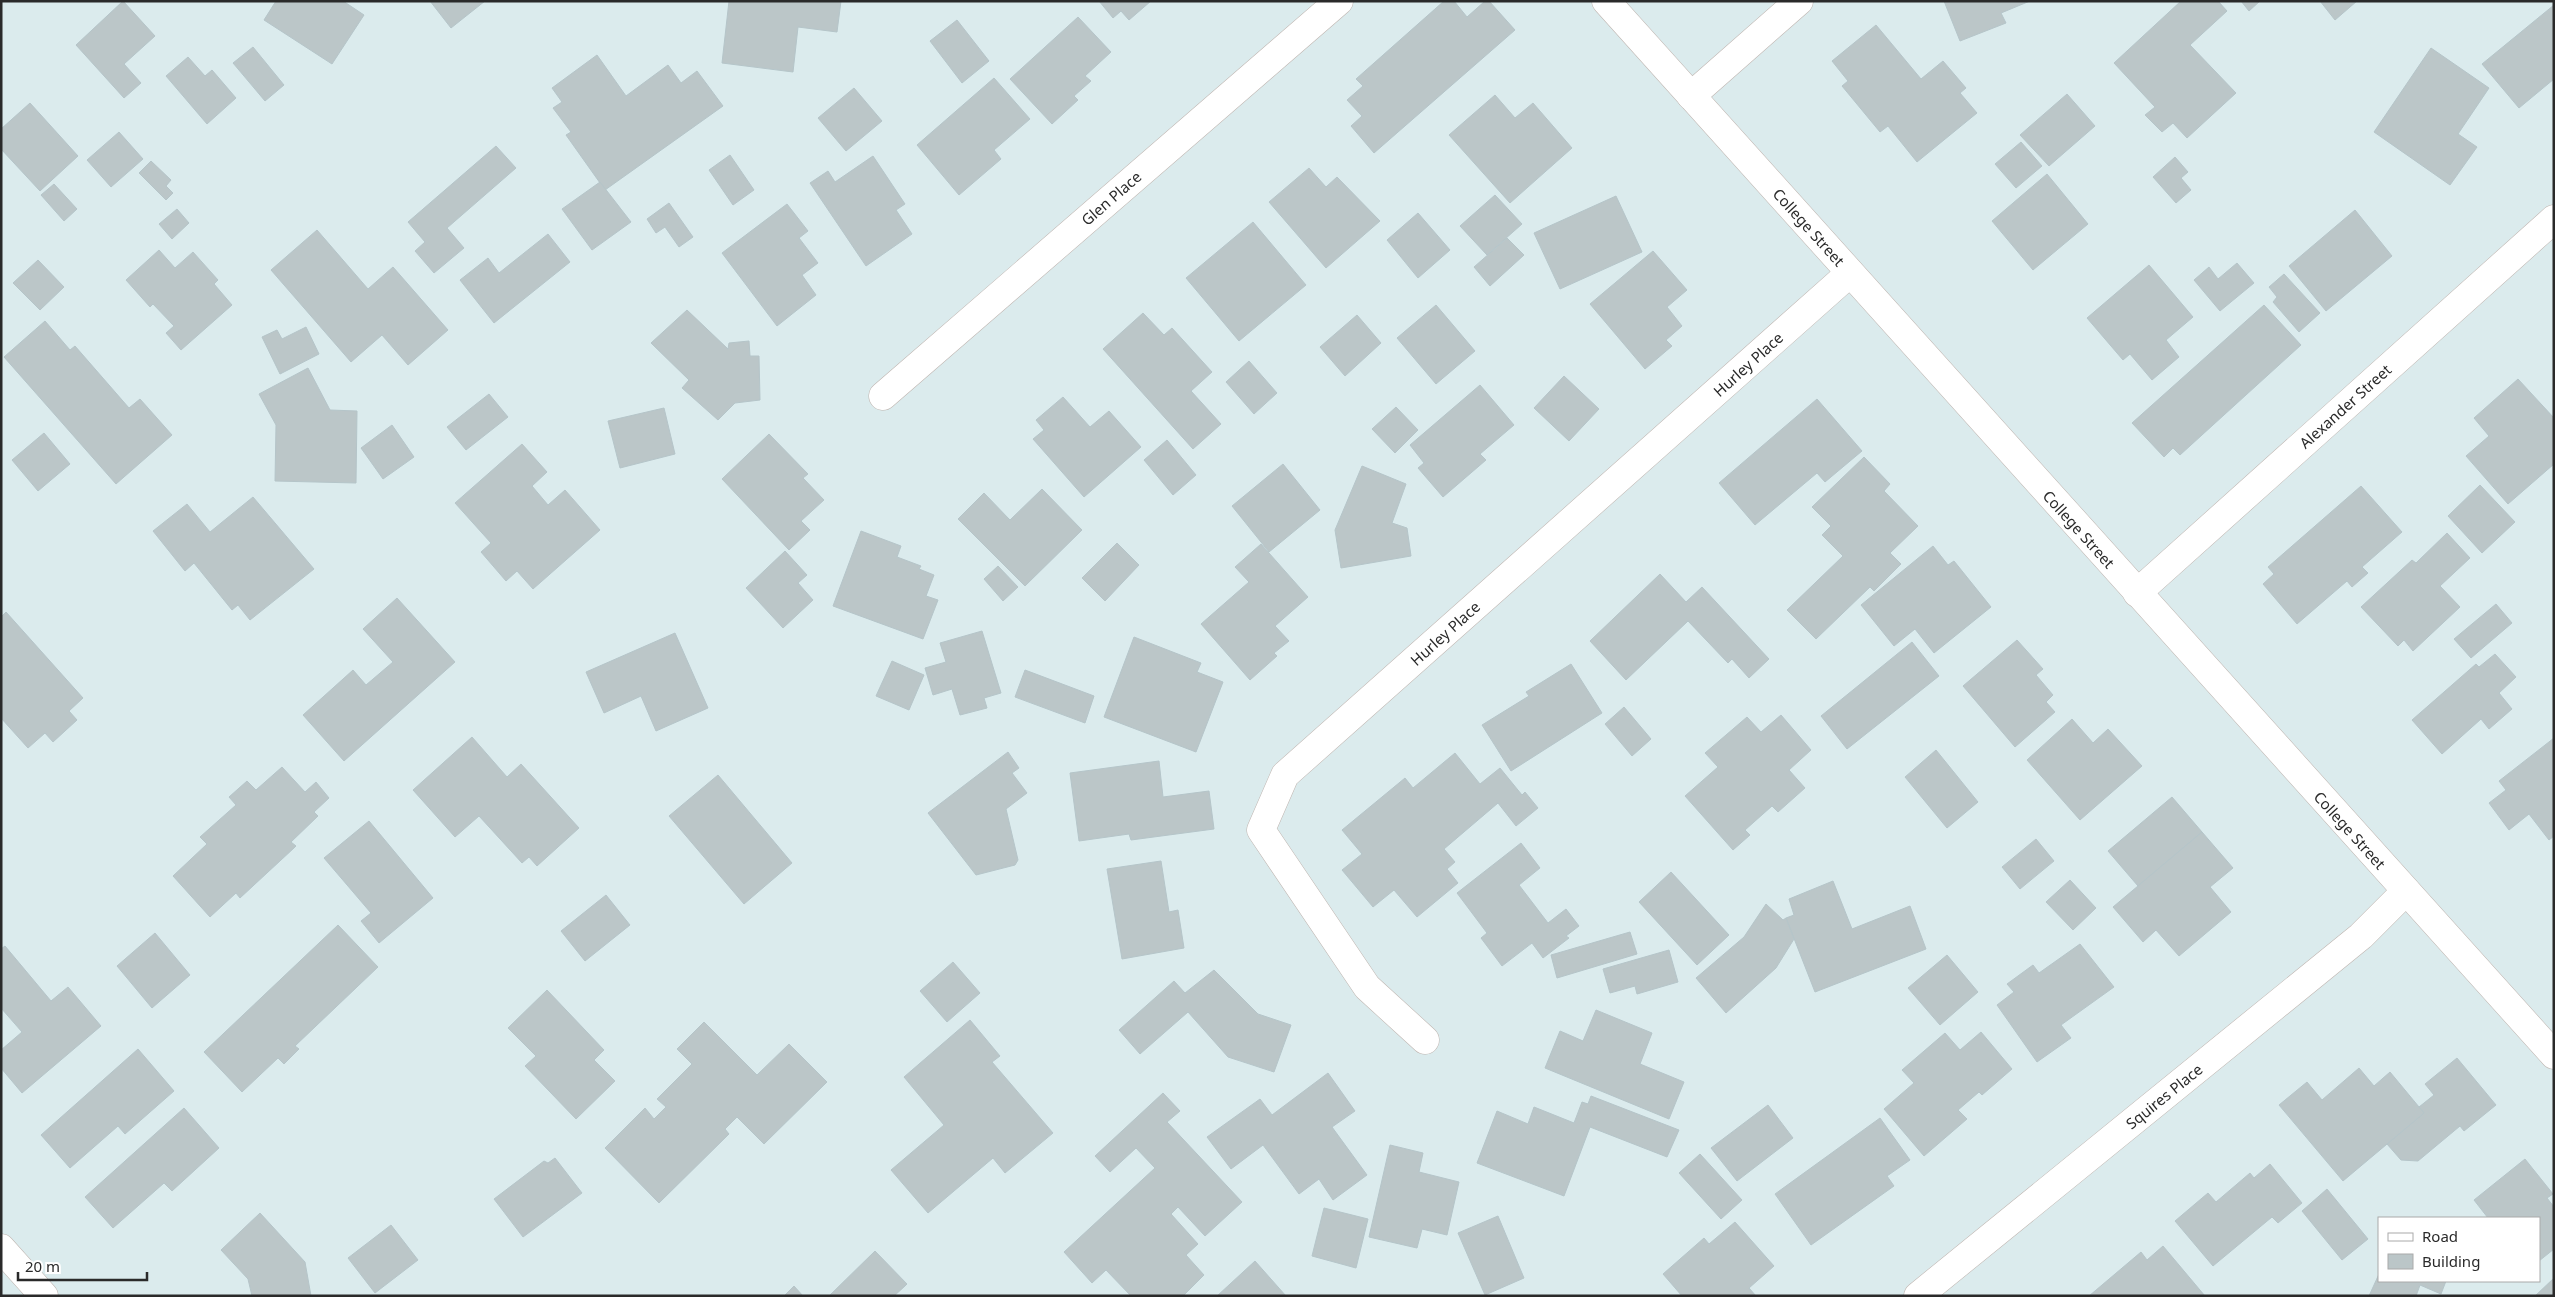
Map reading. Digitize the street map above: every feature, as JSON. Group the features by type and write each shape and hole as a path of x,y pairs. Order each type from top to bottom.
{"street":[{"name":"Glen Place","path":"883,396 1339,1"},
{"name":"College Street","path":"1606,1 2554,1055"},
{"path":"1691,96 1800,1"},
{"name":"Alexander Street","path":"2137,593 2554,219"},
{"name":"Hurley Place","path":"1426,1040 1367,987 1261,830 1285,774 1850,273"},
{"name":"Squires Place","path":"1918,1296 2362,936 2406,891"},
{"path":"1,1248 44,1296"}],"building":[{"path":"123,1 155,36 124,64 141,83 124,98 76,45"},
{"path":"276,1 343,1 364,15 332,64 264,20"},
{"path":"430,1 485,1 451,28"},
{"path":"729,1 841,1 837,32 798,27 793,72 722,63"},
{"path":"1099,1 1151,1 1129,20 1121,11 1113,18"},
{"path":"1444,1 1454,1 1467,17 1485,1 1489,1 1515,30 1374,153 1351,126 1362,116 1347,100 1363,86 1356,79"},
{"path":"1944,1 2030,1 2001,13 2006,23 1960,41"},
{"path":"2181,1 2218,1 2227,11 2190,45 2236,93 2187,138 2173,123 2162,132 2145,115 2155,107 2114,63"},
{"path":"2241,1 2260,1 2249,11"},
{"path":"2320,1 2357,1 2335,20"},
{"path":"2554,5 2554,79 2519,108 2482,64"},
{"path":"1078,17 1111,52 1085,76 1091,81 1074,96 1078,100 1052,124 1010,79"},
{"path":"957,20 989,61 962,83 930,41"},
{"path":"1876,25 1921,79 1943,61 1966,88 1960,93 1977,113 1917,162 1888,126 1880,132 1842,86 1848,81 1832,61"},
{"path":"253,47 284,85 265,101 233,63"},
{"path":"2431,48 2489,88 2458,134 2477,147 2450,185 2374,132"},
{"path":"597,55 626,96 668,65 681,83 697,71 723,106 605,190 566,135 571,132 553,108 562,102 552,88"},
{"path":"188,57 205,76 212,70 236,98 207,124 166,76"},
{"path":"994,78 1030,119 994,150 1001,159 959,195 917,145"},
{"path":"854,88 882,121 846,151 818,118"},
{"path":"2067,94 2095,126 2049,166 2020,135"},
{"path":"1495,95 1515,118 1533,103 1572,148 1510,203 1449,135"},
{"path":"30,103 78,156 40,191 1,149 1,129"},
{"path":"119,132 143,159 111,187 87,160"},
{"path":"2021,142 2042,166 2016,188 1995,164"},
{"path":"496,146 516,168 447,228 464,248 434,273 415,251 425,242 408,222"},
{"path":"730,155 754,190 733,205 709,170"},
{"path":"873,156 905,204 896,210 912,234 866,266 810,183 828,171 835,182"},
{"path":"2175,157 2188,172 2181,178 2191,190 2176,203 2153,177"},
{"path":"151,161 171,180 166,186 173,193 166,200 139,173"},
{"path":"1309,168 1326,187 1337,177 1380,221 1326,268 1269,202"},
{"path":"2047,174 2088,224 2033,270 1992,221"},
{"path":"600,182 631,222 592,250 562,209"},
{"path":"54,184 77,209 64,221 41,195"},
{"path":"1495,195 1522,224 1487,255 1460,226"},
{"path":"1616,196 1642,252 1560,289 1534,233"},
{"path":"669,203 693,237 679,247 665,227 656,233 647,219"},
{"path":"787,204 808,231 799,238 818,263 802,275 816,295 777,326 722,253"},
{"path":"177,209 189,223 172,239 159,224"},
{"path":"2355,210 2392,256 2326,311 2289,266"},
{"path":"1418,213 1450,250 1418,278 1387,240"},
{"path":"1253,222 1306,285 1239,341 1186,278"},
{"path":"317,230 368,289 393,267 448,330 408,365 382,335 351,362 271,270"},
{"path":"548,234 570,262 494,323 460,280 488,258 499,273"},
{"path":"1507,238 1524,255 1490,286 1474,267"},
{"path":"159,250 175,268 193,252 218,280 214,284 232,305 181,350 166,333 174,326 153,304 150,307 126,280"},
{"path":"1653,251 1687,290 1667,307 1682,326 1666,340 1672,346 1645,369 1590,304"},
{"path":"38,260 64,287 40,310 13,283"},
{"path":"2237,263 2254,283 2220,311 2194,280 2209,267 2218,279"},
{"path":"2149,265 2193,317 2166,340 2179,357 2152,380 2130,354 2123,360 2087,318"},
{"path":"2284,274 2320,313 2299,332 2273,302 2277,297 2269,287"},
{"path":"1436,305 1475,351 1436,384 1397,338"},
{"path":"2264,305 2301,345 2180,455 2173,448 2164,457 2132,423"},
{"path":"687,310 728,349 729,343 749,341 750,356 759,356 760,400 735,403 718,420 682,388 689,380 651,343"},
{"path":"1143,313 1164,335 1172,328 1212,372 1191,391 1221,424 1193,449 1103,349"},
{"path":"1357,315 1381,343 1345,376 1320,347"},
{"path":"45,321 70,350 75,346 129,408 140,399 172,435 116,484 4,357"},
{"path":"306,327 319,354 280,374 262,337 277,330 282,339"},
{"path":"1249,361 1277,393 1254,414 1226,382"},
{"path":"308,368 330,410 357,411 356,483 275,481 276,425 259,394"},
{"path":"1564,376 1599,409 1569,441 1534,408"},
{"path":"2518,379 2554,418 2554,464 2508,504 2466,456 2489,436 2474,418"},
{"path":"1480,385 1514,425 1480,454 1486,460 1443,497 1418,468 1424,463 1410,445"},
{"path":"489,394 508,417 466,450 447,427"},
{"path":"1063,397 1090,427 1109,411 1141,447 1084,497 1033,439 1044,430 1036,420"},
{"path":"1817,399 1862,451 1825,482 1817,473 1755,525 1719,483"},
{"path":"1396,407 1418,430 1395,453 1372,429"},
{"path":"664,408 675,454 620,468 608,421"},
{"path":"392,425 414,457 383,479 361,448"},
{"path":"44,433 70,464 38,491 12,460"},
{"path":"769,434 808,474 803,478 824,500 801,521 810,530 789,550 722,479"},
{"path":"1167,440 1196,475 1173,495 1144,460"},
{"path":"522,444 547,472 532,486 548,505 565,490 600,530 533,589 517,571 506,581 481,552 491,543 455,503"},
{"path":"1864,457 1890,484 1884,491 1918,526 1890,553 1901,564 1874,591 1870,587 1816,639 1787,610 1843,556 1822,535 1831,526 1812,507"},
{"path":"1283,464 1320,510 1269,552 1232,506"},
{"path":"1362,466 1406,484 1392,523 1407,528 1411,556 1341,568 1335,530"},
{"path":"2480,485 2515,522 2482,553 2448,516"},
{"path":"2361,486 2402,532 2362,567 2368,573 2352,587 2347,581 2297,624 2263,584 2274,574 2268,567"},
{"path":"1042,489 1082,530 1025,586 958,519 984,493 1010,520"},
{"path":"253,497 314,569 250,620 238,605 232,610 194,563 185,571 153,531 187,504 210,532"},
{"path":"861,531 901,546 897,557 921,566 919,569 934,575 926,596 938,600 923,639 833,606"},
{"path":"2447,533 2470,558 2440,586 2460,607 2413,651 2404,640 2398,646 2361,607 2412,560 2416,563"},
{"path":"1117,543 1139,565 1105,601 1082,578"},
{"path":"1261,544 1308,597 1275,626 1289,641 1274,653 1277,656 1250,680 1201,624 1249,582 1235,567"},
{"path":"1933,546 1948,565 1954,561 1991,607 1934,653 1915,629 1894,646 1861,605"},
{"path":"785,551 807,575 798,583 813,600 783,628 746,588"},
{"path":"998,566 1018,587 1003,601 984,579"},
{"path":"1660,574 1686,602 1702,587 1769,659 1749,678 1732,659 1728,663 1688,621 1626,680 1590,641"},
{"path":"397,598 455,662 344,761 303,715 353,670 366,685 393,662 363,629"},
{"path":"2496,604 2512,623 2471,658 2454,639"},
{"path":"6,612 83,698 69,711 77,720 53,742 45,733 28,748 1,718 1,617"},
{"path":"982,631 1001,693 984,698 987,708 960,715 952,689 933,695 925,668 946,662 940,643"},
{"path":"675,633 708,708 656,731 641,696 604,713 586,672"},
{"path":"1134,637 1201,663 1197,672 1223,682 1196,752 1104,717"},
{"path":"2017,640 2043,669 2036,675 2053,695 2046,702 2055,712 2015,747 1963,686"},
{"path":"1912,642 1939,676 1847,749 1821,716"},
{"path":"2495,654 2516,677 2499,693 2512,709 2489,729 2481,719 2442,754 2412,720 2476,664 2479,667"},
{"path":"892,661 924,675 909,710 876,696"},
{"path":"1571,664 1602,713 1511,771 1482,725 1529,696 1526,692"},
{"path":"1025,670 1094,696 1085,723 1015,697"},
{"path":"1624,707 1651,739 1632,756 1605,724"},
{"path":"1781,715 1811,750 1789,770 1805,788 1778,812 1772,806 1745,830 1750,835 1733,850 1685,796 1718,767 1705,753 1747,717 1761,732"},
{"path":"2072,719 2093,743 2108,729 2142,766 2080,820 2027,760"},
{"path":"472,737 507,777 521,764 579,828 537,866 529,857 522,863 479,816 455,837 413,790"},
{"path":"2554,738 2554,836 2549,840 2529,814 2509,830 2489,803 2506,790 2499,781"},
{"path":"1936,750 1978,802 1947,828 1905,777"},
{"path":"1008,752 1019,768 1012,773 1027,793 1006,809 1018,860 1015,865 976,875 928,813"},
{"path":"1455,753 1480,784 1500,768 1522,795 1525,792 1538,808 1516,826 1498,803 1444,849 1455,862 1447,869 1458,883 1417,917 1394,890 1373,907 1342,870 1362,854 1342,830 1405,778 1413,788"},
{"path":"1159,761 1163,797 1209,791 1214,829 1131,840 1129,834 1079,841 1070,773"},
{"path":"282,767 305,792 316,782 329,798 314,812 318,816 291,842 296,846 294,848 240,898 236,893 210,917 173,876 207,844 200,837 236,805 229,797 247,781 256,790"},
{"path":"718,775 792,863 744,904 669,816"},
{"path":"2172,797 2202,832 2138,886 2108,851"},
{"path":"369,821 433,898 379,943 361,921 371,913 324,858"},
{"path":"2202,832 2233,868 2210,887 2231,912 2179,956 2156,930 2143,942 2113,907"},
{"path":"2036,839 2054,861 2020,889 2002,867"},
{"path":"1521,843 1540,868 1519,885 1548,923 1566,909 1579,926 1566,936 1569,938 1543,958 1532,943 1502,966 1481,938 1487,933 1457,893"},
{"path":"1161,861 1169,912 1178,910 1184,948 1122,959 1107,869"},
{"path":"1671,872 1729,935 1697,965 1639,902"},
{"path":"2070,880 2096,908 2073,930 2046,902"},
{"path":"1833,881 1852,929 1910,906 1926,949 1815,992 1786,918 1794,915 1789,899"},
{"path":"606,895 630,925 585,961 561,931"},
{"path":"1766,904 1783,920 1786,918 1794,939 1776,968 1726,1013 1696,978 1744,937"},
{"path":"338,925 378,967 295,1046 299,1049 284,1064 278,1058 242,1092 204,1052"},
{"path":"1630,932 1637,954 1557,978 1551,955"},
{"path":"155,933 190,975 152,1008 117,966"},
{"path":"2080,944 2114,987 2061,1025 2071,1038 2037,1062 1997,1005 2014,992 2007,984 2033,965 2039,973"},
{"path":"5,946 51,1001 68,987 101,1026 22,1093 1,1068 1,1050 22,1032 1,1008 1,949"},
{"path":"1669,950 1678,982 1637,994 1635,986 1610,993 1603,969"},
{"path":"1947,955 1978,992 1940,1025 1908,988"},
{"path":"953,962 980,993 947,1022 920,991"},
{"path":"1214,970 1258,1014 1291,1025 1274,1072 1228,1057 1188,1012 1140,1054 1119,1030 1174,981 1185,993"},
{"path":"547,990 604,1050 594,1060 615,1081 576,1119 525,1066 536,1056 508,1028"},
{"path":"1596,1010 1652,1033 1640,1064 1684,1082 1669,1119 1545,1068 1560,1031 1583,1041"},
{"path":"970,1020 1000,1056 992,1062 1053,1133 1005,1173 993,1158 928,1213 891,1170 944,1125 904,1077"},
{"path":"704,1022 757,1075 789,1044 827,1082 764,1144 737,1117 725,1129 729,1134 659,1203 605,1148 645,1108 654,1119 666,1107 657,1099 692,1064 677,1049"},
{"path":"1981,1032 2012,1069 1982,1095 1979,1092 1958,1110 1967,1119 1924,1156 1884,1109 1914,1083 1902,1070 1945,1033 1960,1050"},
{"path":"138,1049 174,1091 125,1134 118,1126 70,1168 41,1135"},
{"path":"2457,1058 2496,1105 2464,1131 2460,1126 2418,1161 2401,1160 2387,1144 2424,1113 2419,1107 2434,1095 2425,1084"},
{"path":"2359,1068 2374,1086 2390,1072 2424,1113 2343,1181 2279,1105 2307,1082 2322,1100"},
{"path":"1328,1073 1355,1111 1332,1127 1367,1175 1333,1200 1319,1179 1299,1194 1263,1145 1231,1169 1207,1137 1260,1099 1272,1115"},
{"path":"1163,1093 1180,1111 1167,1122 1242,1202 1205,1236 1178,1207 1171,1214 1198,1244 1186,1255 1204,1275 1183,1296 1131,1296 1106,1270 1092,1283 1064,1252 1155,1168 1136,1148 1110,1172 1095,1156"},
{"path":"1591,1096 1679,1130 1667,1157 1590,1127 1564,1196 1477,1163 1497,1111 1528,1124 1534,1107 1574,1123 1582,1102 1588,1104"},
{"path":"1768,1105 1793,1138 1737,1181 1711,1148"},
{"path":"184,1108 219,1148 172,1191 164,1183 113,1228 85,1197"},
{"path":"1880,1118 1910,1160 1887,1176 1894,1186 1811,1245 1775,1194"},
{"path":"1390,1145 1423,1153 1419,1172 1459,1182 1447,1235 1422,1229 1417,1248 1369,1237"},
{"path":"1700,1154 1742,1200 1721,1219 1679,1173"},
{"path":"555,1158 582,1193 523,1237 494,1199 544,1161 548,1163"},
{"path":"2525,1159 2553,1194 2547,1198 2554,1207 2554,1249 2540,1260 2540,1217 2487,1217 2474,1200"},
{"path":"2270,1164 2302,1203 2278,1223 2272,1217 2213,1266 2175,1221 2208,1193 2216,1202 2250,1173 2254,1178"},
{"path":"2327,1189 2368,1239 2342,1260 2302,1211"},
{"path":"1324,1208 1368,1219 1356,1268 1312,1256"},
{"path":"260,1213 305,1262 311,1296 252,1296 248,1279 221,1250"},
{"path":"1498,1216 1524,1278 1485,1295 1458,1233"},
{"path":"1735,1222 1774,1266 1749,1288 1756,1296 1682,1296 1663,1274 1704,1238 1709,1244"},
{"path":"391,1225 418,1260 375,1293 348,1258"},
{"path":"2163,1246 2205,1296 2089,1296 2141,1252 2147,1260"},
{"path":"875,1251 907,1284 905,1286 894,1296 829,1296"},
{"path":"1255,1261 1286,1296 1217,1296"},
{"path":"2378,1276 2378,1282 2446,1282 2441,1294 2420,1285 2416,1296 2369,1296"},
{"path":"2554,1278 2554,1296 2535,1296"},
{"path":"794,1286 803,1296 784,1296"}]}
